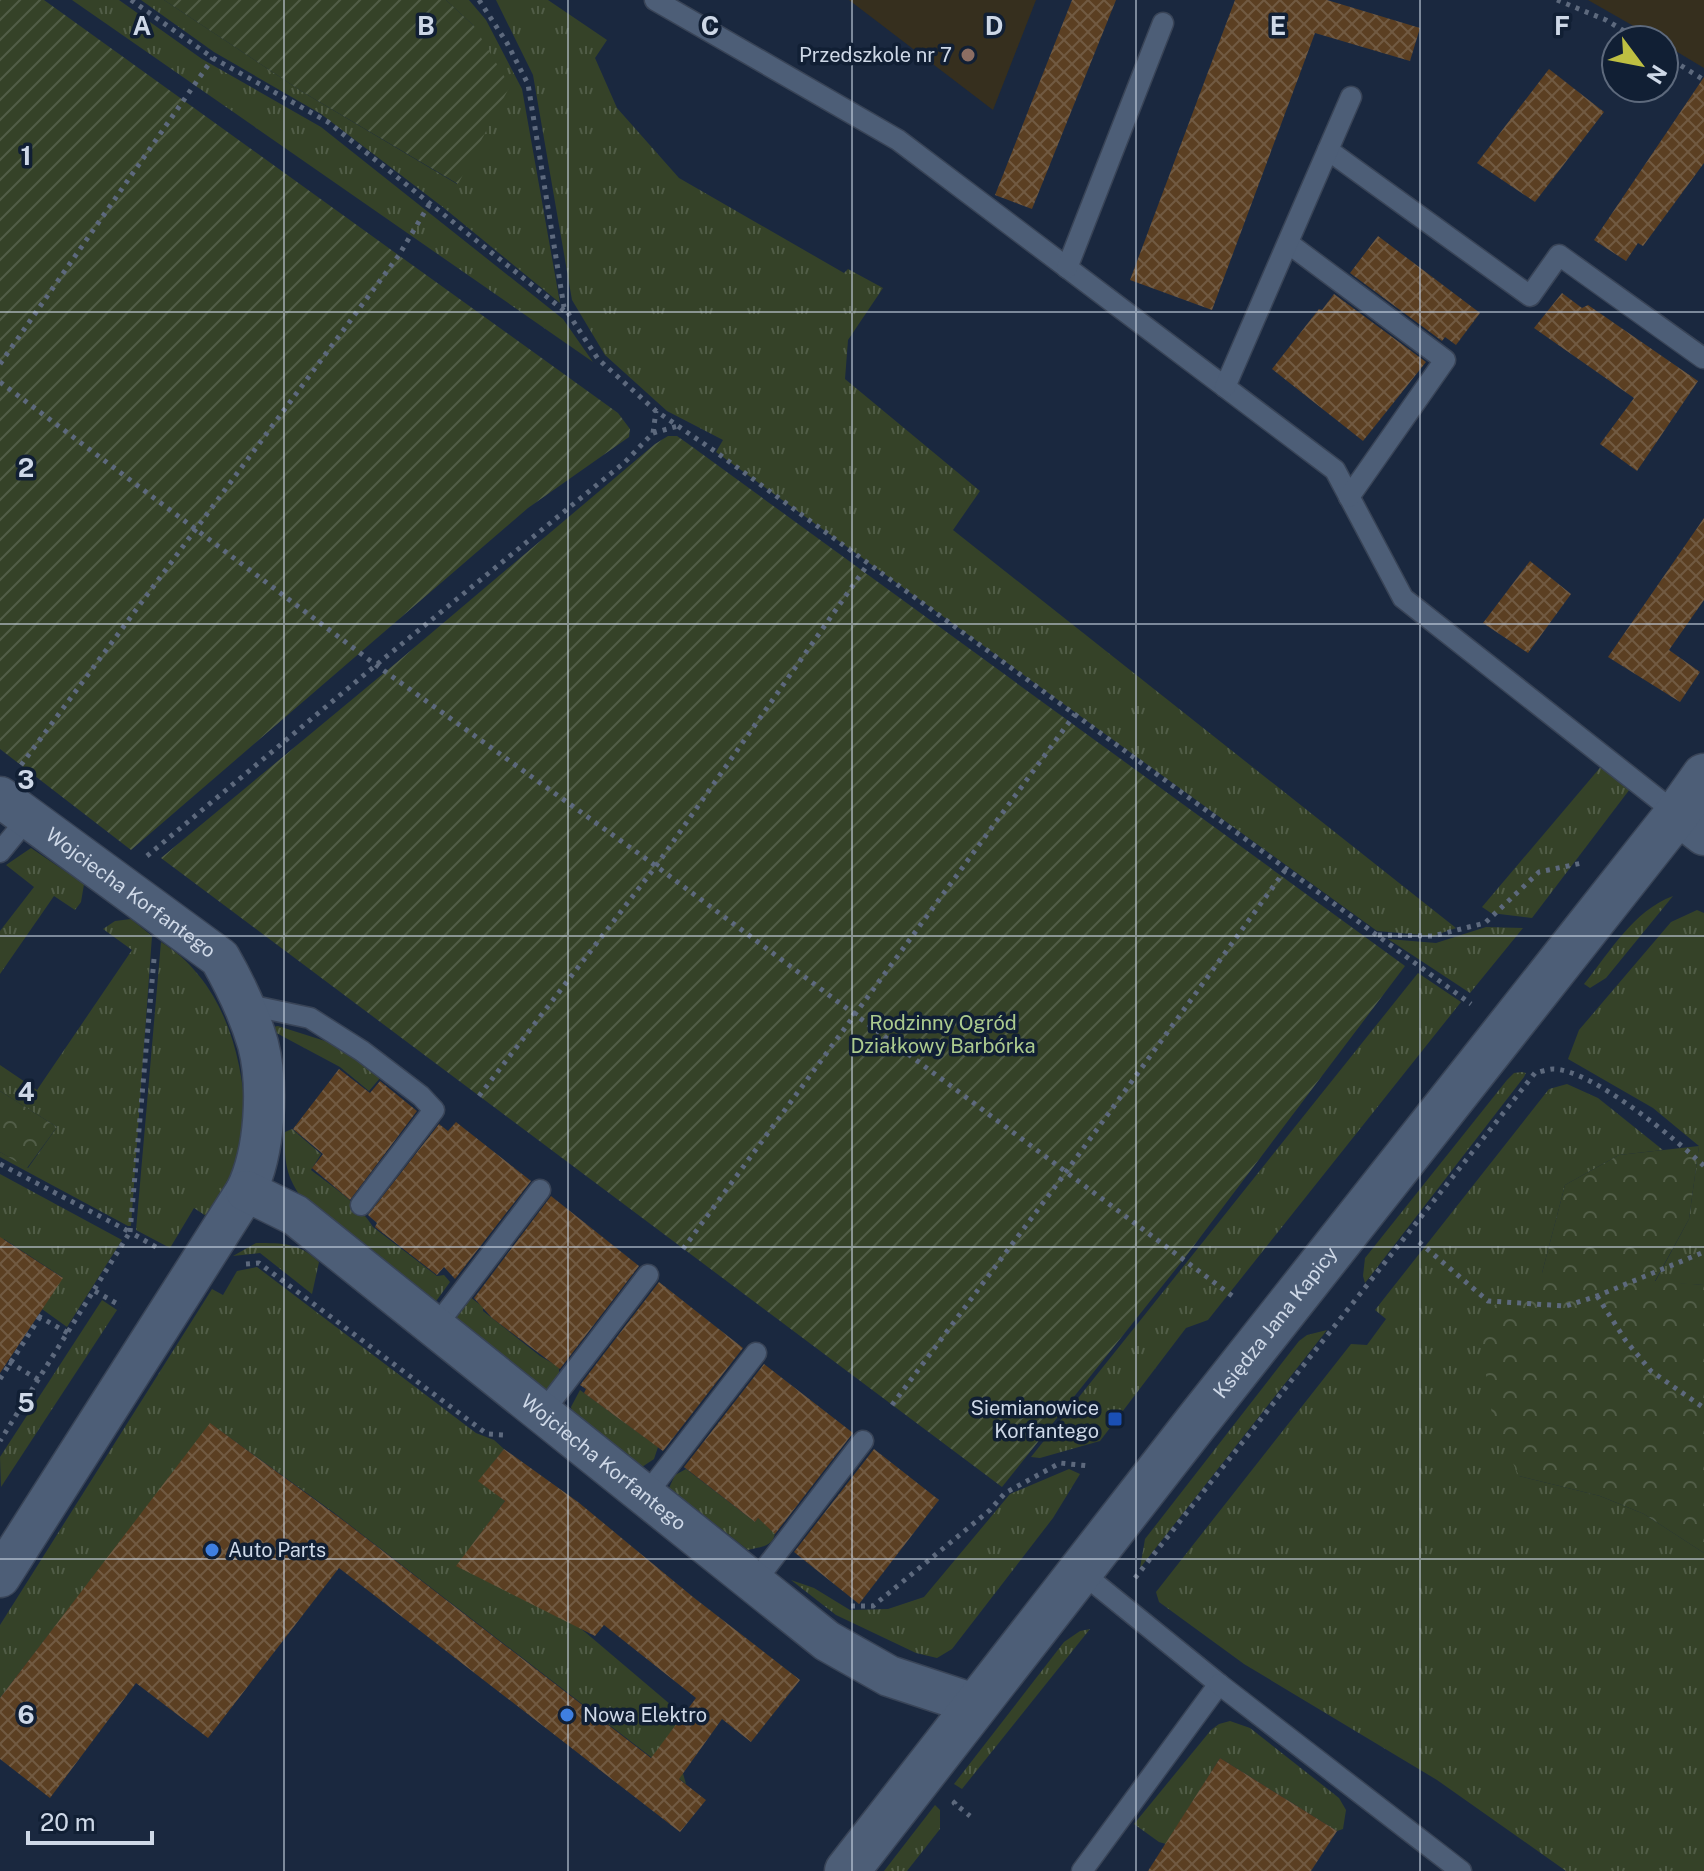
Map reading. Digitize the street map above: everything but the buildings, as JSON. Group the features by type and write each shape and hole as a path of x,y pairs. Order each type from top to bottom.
{"street":[{"name":"Księdza Jana Kapicy","path":"847,1871 1214,1400 1690,824 1704,776"},
{"name":"Wojciecha Korfantego","path":"0,1577 246,1191 261,1142 263,1093 259,1047 244,1004 220,958 131,891 15,795"},
{"name":"Wojciecha Korfantego","path":"246,1191 295,1215 827,1641 889,1676 977,1705"}],"lane":[{"path":"655,0 898,140 1335,470 1403,598 1690,824"},
{"path":"1067,268 1163,23"},
{"path":"1225,387 1351,97"},
{"path":"1328,150 1530,296 1559,255 1703,358"},
{"path":"1288,243 1445,360 1349,497"},
{"path":"0,852 15,795"},
{"path":"244,1004 310,1018 362,1051 421,1096 434,1110 361,1205"},
{"path":"436,1326 540,1190"},
{"path":"543,1412 648,1275"},
{"path":"645,1496 756,1353"},
{"path":"754,1583 863,1441"},
{"path":"1081,1572 1436,1863 1461,1871"},
{"path":"1086,1870 1219,1684"}],"path":[{"path":"131,0 213,58 328,122 571,316"},
{"path":"479,0 507,43 528,84 564,307 598,359 656,411 1471,1004"},
{"path":"1557,0 1613,24"},
{"path":"0,364 213,58"},
{"path":"1680,65 1704,80"},
{"path":"15,795 198,529 399,255 430,203"},
{"path":"0,382 376,665 656,866 1235,1298"},
{"path":"653,433 656,411"},
{"path":"131,891 131,874 137,864 625,462 653,433 678,426"},
{"path":"479,1096 656,866 868,564"},
{"path":"683,1249 1075,714"},
{"path":"1377,935 1433,936 1485,923 1539,872 1582,863"},
{"path":"892,1405 1286,869"},
{"path":"1,1438 130,1232 154,954"},
{"path":"1117,1601 1535,1073 1554,1069 1592,1082 1682,1144 1704,1166"},
{"path":"0,1164 130,1232"},
{"path":"1419,1242 1488,1301 1566,1306 1704,1252"},
{"path":"95,1291 121,1306"},
{"path":"1597,1296 1626,1341 1651,1371 1704,1408"},
{"path":"0,1379 39,1316 68,1333"},
{"path":"10,1362 39,1380"},
{"path":"839,1599 850,1606 873,1606 990,1510 1005,1493 1060,1463 1089,1466"},
{"path":"964,1791 954,1803 970,1816"}],"shaded area":[{"name":"Przedszkole nr 7","path":"849,0 1036,0 993,110"},
{"path":"1588,0 1704,0 1704,68 1680,54 1680,24 1630,24"}],"green space":[{"path":"0,0 44,0 618,413 630,429 629,437 528,508 131,850 0,749"},
{"path":"72,0 119,0 202,59 321,127 563,319 593,362"},
{"path":"141,0 164,0 301,91 457,184 474,26 446,0 469,0 486,20 522,89 560,303 444,208 321,114 214,52"},
{"path":"164,0 446,0 474,26 510,86 458,184 301,91"},
{"path":"496,0 548,0 607,40 595,58 617,108 679,178 844,273 848,269 883,288 848,340 845,379 980,491 953,530 1456,928 1433,936 1377,931 716,452 723,440 667,411 605,355 572,300 533,75"},
{"name":"Rodzinny Ogród Działkowy Barbórka","path":"668,436 677,436 687,443 1405,966 1183,1260 1002,1487 161,858"},
{"path":"1604,763 1633,785 1532,918 1491,913 1482,907"},
{"path":"31,848 84,884 81,902 75,910 54,896 0,974 0,931 34,887 6,865"},
{"path":"1673,896 1606,978 1590,988 1584,984 1634,922"},
{"path":"1697,910 1704,913 1704,1285 1655,1282 1689,1219 1699,1146 1653,1108 1568,1059 1579,1030 1671,922"},
{"path":"131,919 152,936 131,1226 128,1226 0,1157 0,1152 28,1168 57,1127 0,1091 0,1065 37,1090 132,950 103,929 115,921"},
{"path":"1486,927 1523,928 1470,993 1388,939 1436,943"},
{"path":"161,942 199,975 224,1018 239,1067 247,1141 240,1169 212,1220 194,1208 170,1248 136,1230"},
{"path":"1418,973 1461,1002 1208,1320 1186,1328 1100,1441 1040,1458 1031,1457"},
{"path":"278,1026 344,1047 380,1078 369,1091 340,1067 267,1028"},
{"path":"1514,1073 1526,1073 1524,1077 1365,1283 1365,1258 1507,1080"},
{"path":"1567,1084 1598,1098 1663,1150 1619,1155 1565,1185 1542,1273 1519,1476 1600,1496 1644,1514 1704,1553 1704,1871 1566,1871 1437,1780 1244,1664 1159,1602 1156,1592 1351,1344 1367,1345 1386,1319 1375,1310 1549,1089"},
{"path":"0,1091 57,1127 27,1168 0,1152"},
{"path":"292,1129 321,1154 311,1170 353,1203 373,1227 437,1276 444,1275 450,1282 434,1304 305,1202 290,1177 286,1161 285,1132"},
{"path":"1699,1146 1689,1219 1655,1281 1704,1285 1704,1553 1644,1514 1600,1496 1519,1476 1493,1420 1477,1317 1542,1273 1565,1185 1619,1155"},
{"path":"0,1174 122,1240 67,1327 42,1309 62,1277 4,1239 0,1244"},
{"path":"256,1243 290,1245 305,1251 319,1262 312,1294 260,1253 233,1256"},
{"path":"257,1267 476,1433 494,1440 504,1449 479,1481 505,1501 473,1544 585,1632 684,1716 671,1732 686,1784 333,1512 211,1424 0,1698 0,1625 212,1289 223,1295 237,1271"},
{"path":"470,1297 540,1356 559,1367 559,1378 550,1390 545,1390 453,1318"},
{"path":"102,1300 117,1310 1,1487 0,1457"},
{"path":"1327,1330 1140,1568 1145,1539 1299,1341 1307,1335"},
{"path":"580,1390 658,1447 654,1459 642,1467 572,1411"},
{"path":"686,1469 755,1522 758,1518 775,1533 772,1541 748,1550 669,1488 675,1475"},
{"path":"1069,1469 1080,1474 1053,1518 952,1649 937,1658 916,1653 836,1615 791,1580 814,1588 850,1610 888,1609 924,1597 1010,1494"},
{"path":"1090,1629 962,1789 954,1784 1064,1642 1080,1631"},
{"path":"1230,1721 1250,1728 1339,1798 1346,1810 1343,1829 1337,1831 1220,1758 1166,1844 1134,1824 1211,1730"},
{"path":"935,1805 940,1810 940,1829 907,1871 884,1871"}],"place":[{"name":"Przedszkole nr 7","path":"968,55"},
{"name":"Siemianowice Korfantego","path":"1115,1419"},
{"name":"Auto Parts","path":"212,1550"},
{"name":"Nowa Elektro","path":"567,1715"}]}
